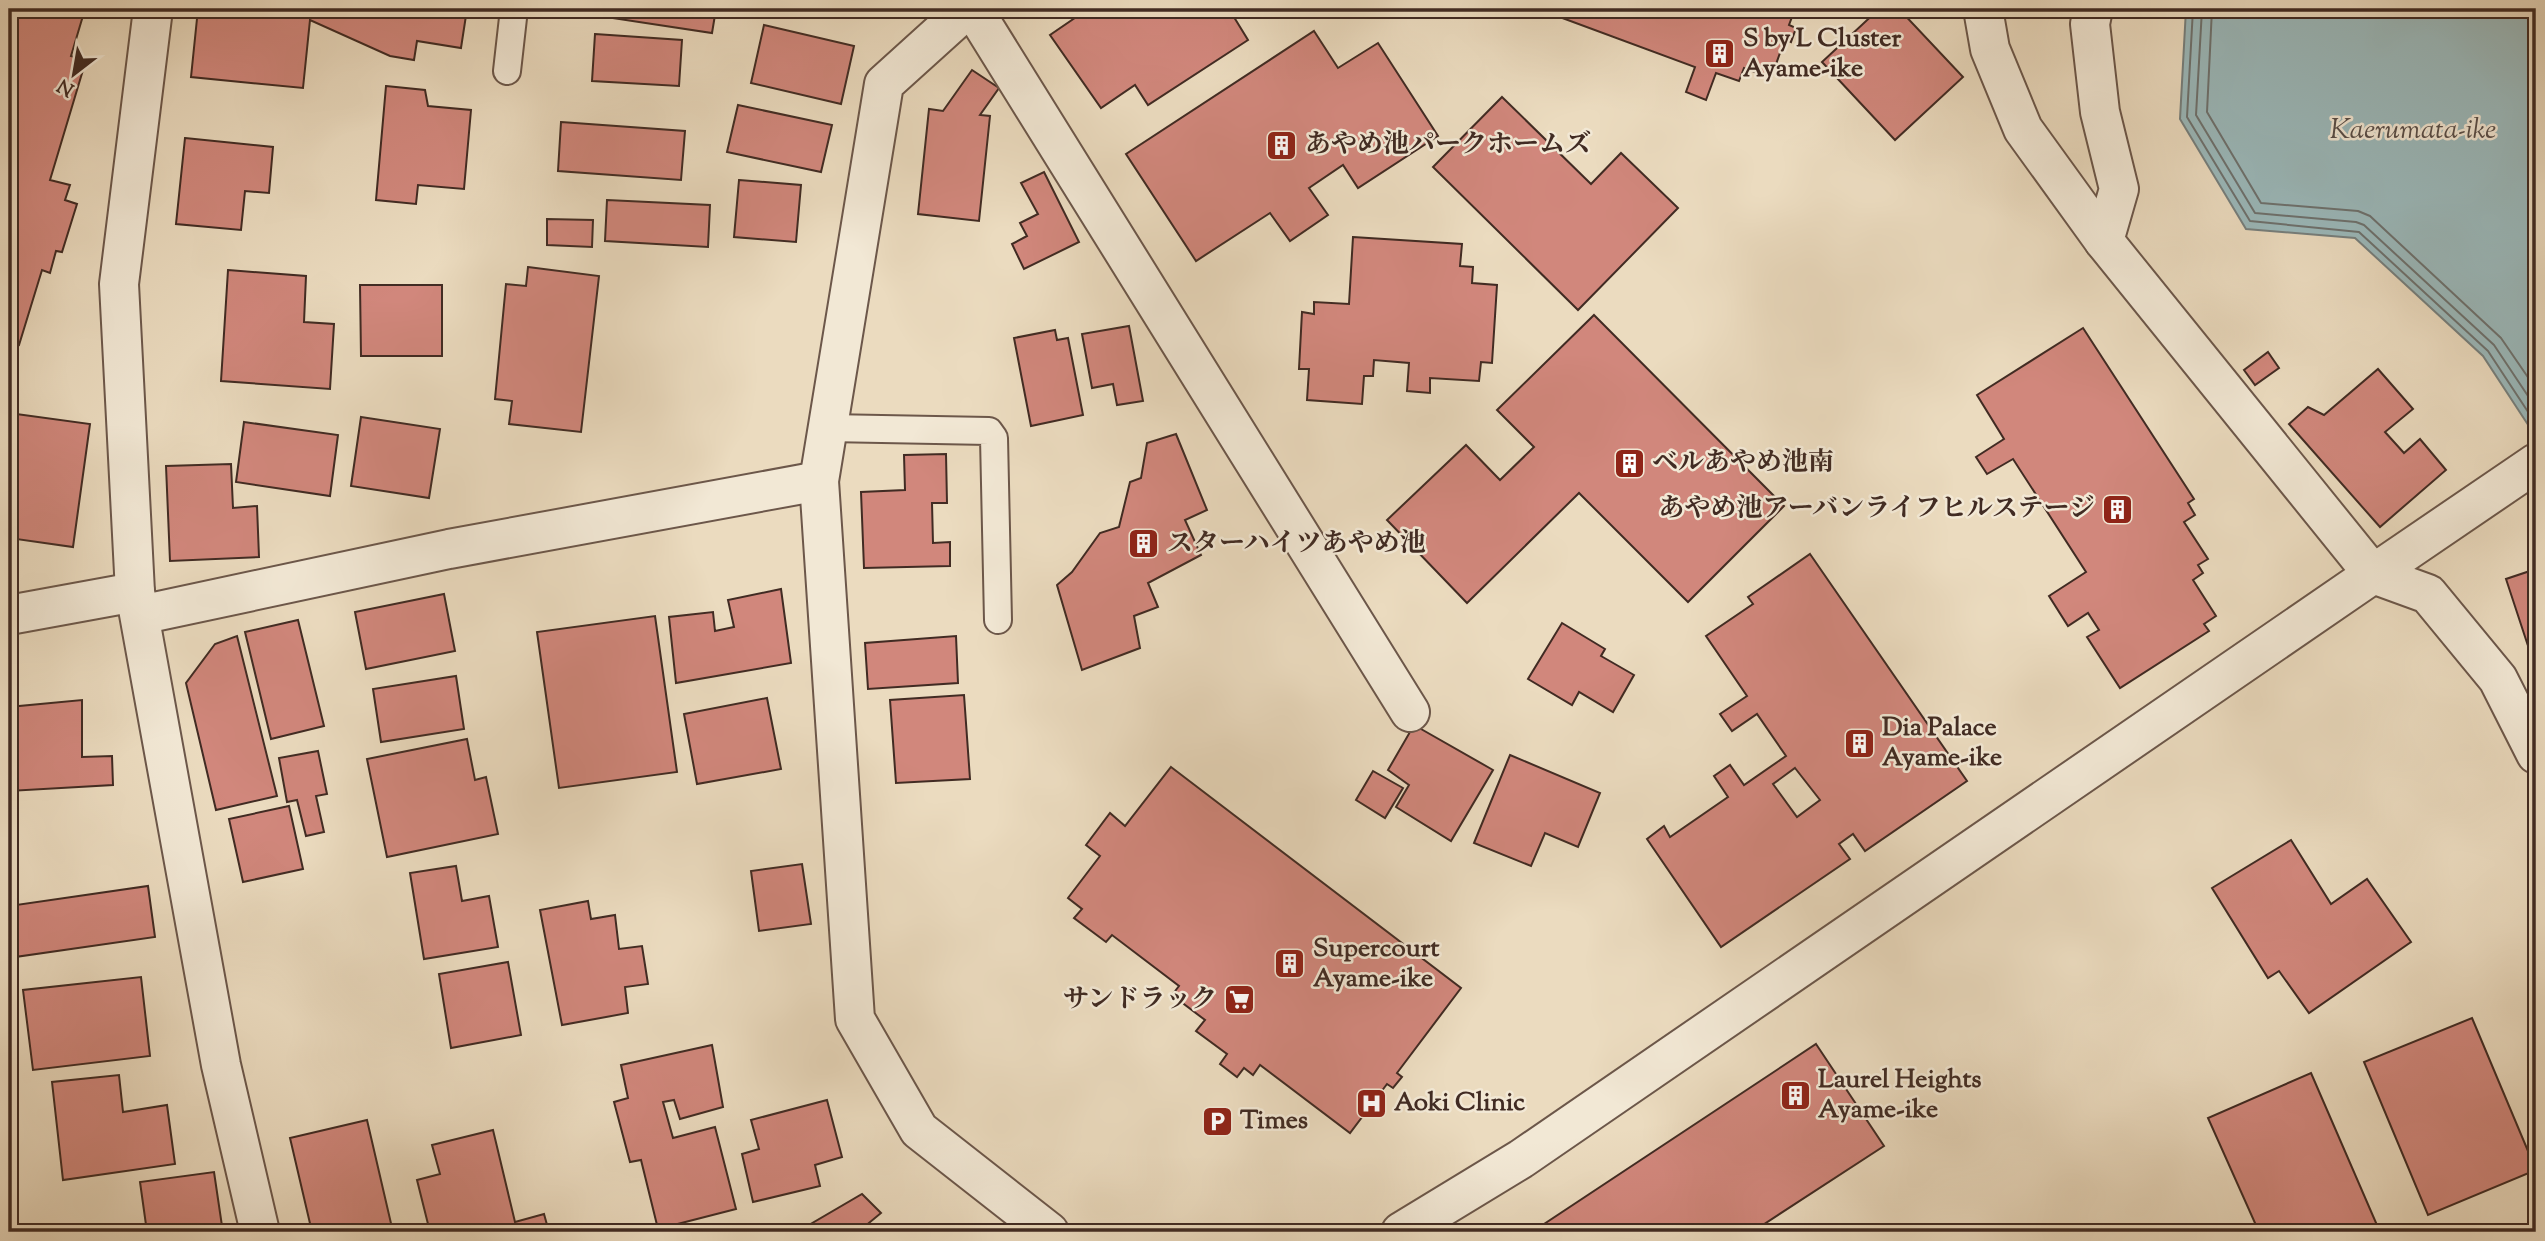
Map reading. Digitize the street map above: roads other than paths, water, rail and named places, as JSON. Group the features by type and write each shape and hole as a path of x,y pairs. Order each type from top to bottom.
{"street":[{"path":"153,9 119,284 138,603 221,1065 260,1232"},
{"path":"967,9 884,84 819,481 855,1018 919,1130 1049,1232"},
{"path":"973,9 1410,712"},
{"path":"1983,9 1990,49 2023,129 2104,241 2373,573 2428,594 2498,679 2536,754"},
{"path":"2093,9 2090,24 2100,112 2119,189 2104,241"},
{"path":"1401,1232 1521,1159 2536,463"},
{"path":"9,614 138,603 819,481"}],"lane":[{"path":"508,71 514,9"},
{"path":"828,428 989,431 994,438 998,620"}],"water":[{"name":"Kaerumata-ike","path":"2186,9 2536,9 2536,437 2483,356 2355,238 2246,229 2180,119"}],"place":[{"name":"S by L Cluster Ayame-ike","path":"1720,54"},
{"name":"あやめ池パークホームズ","path":"1282,145"},
{"name":"ベルあやめ池南","path":"1629,463"},
{"name":"あやめ池アーバンライフヒルステージ","path":"2118,509"},
{"name":"スターハイツあやめ池","path":"1144,544"},
{"name":"Dia Palace Ayame-ike","path":"1859,743"},
{"name":"Supercourt Ayame-ike","path":"1290,964"},
{"name":"サンドラック","path":"1240,1000"},
{"name":"Laurel Heights Ayame-ike","path":"1795,1095"},
{"name":"Aoki Clinic","path":"1371,1103"},
{"name":"Times","path":"1217,1121"}]}
